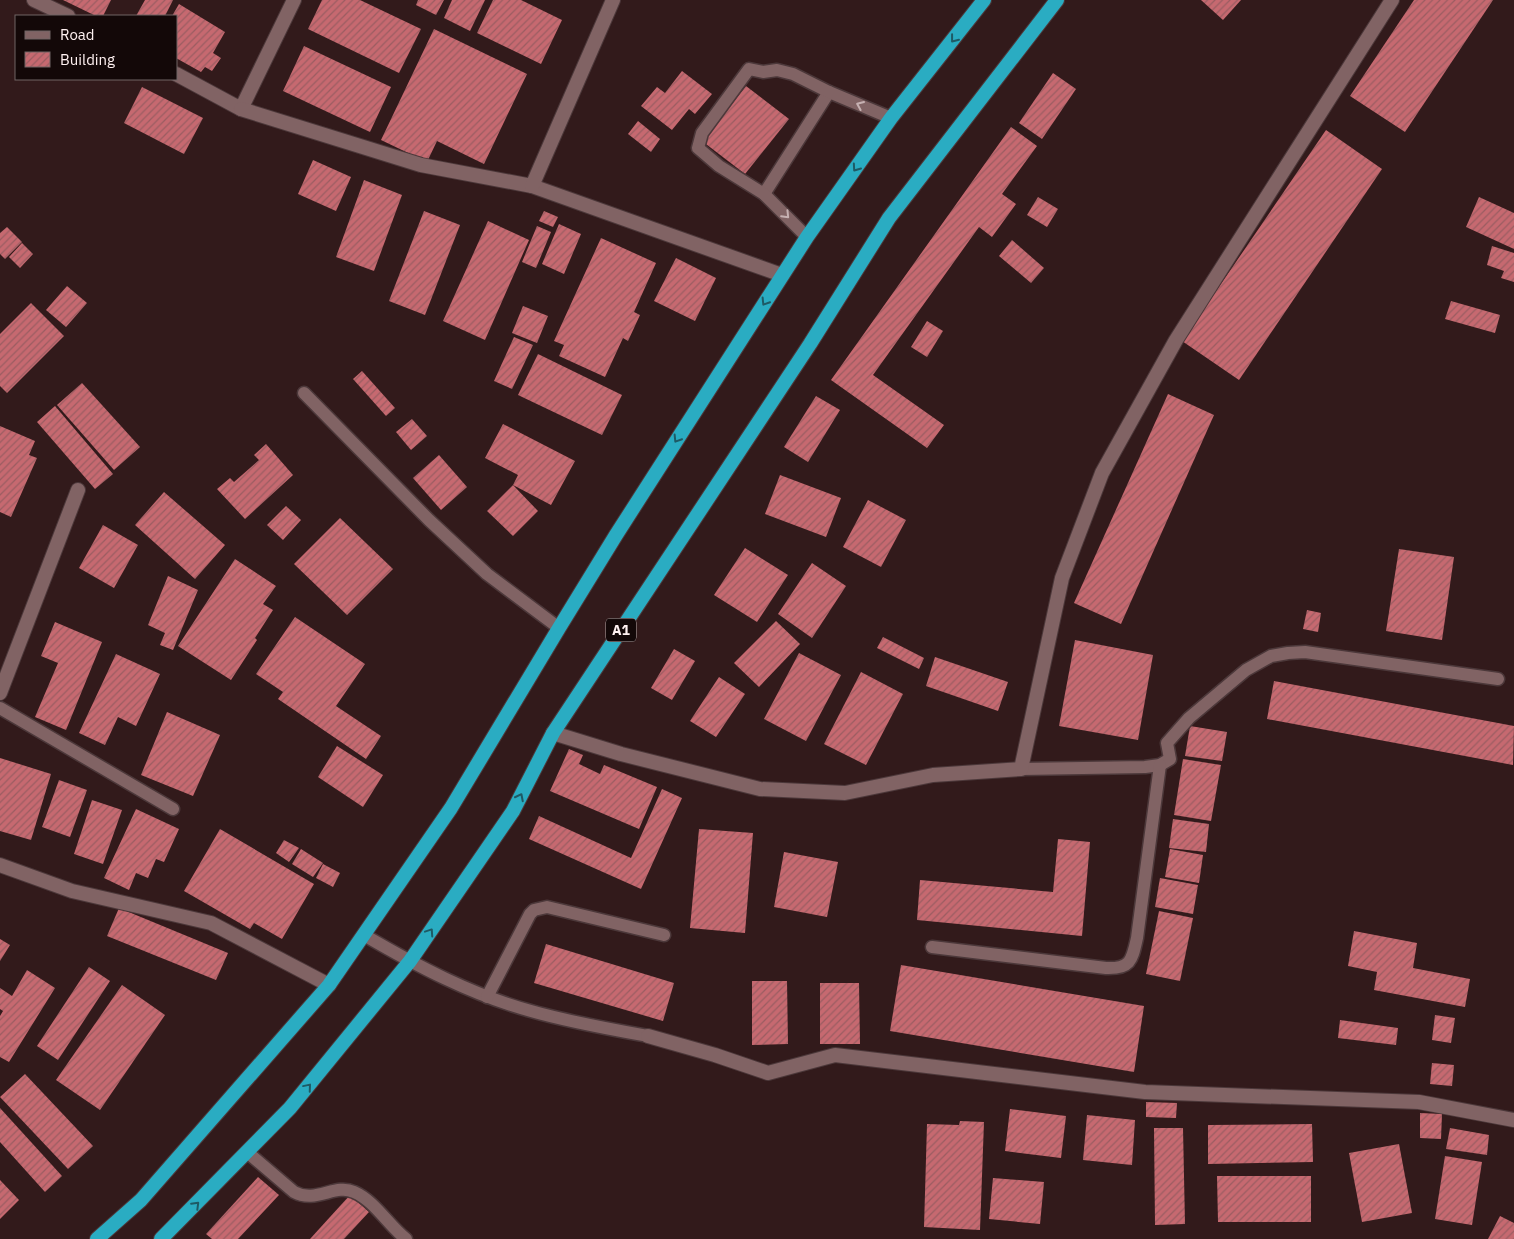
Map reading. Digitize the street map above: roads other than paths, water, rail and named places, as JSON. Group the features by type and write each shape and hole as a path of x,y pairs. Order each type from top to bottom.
{"highway":[{"path":"98,1239 141,1200 329,985 451,808 559,628 806,237 891,118 984,0"},
{"name":"A1","path":"161,1239 290,1108 410,962 513,810 553,733 810,344 889,218 1057,0"}],"street":[{"path":"34,0 66,15"},
{"path":"241,109 294,0"},
{"path":"532,186 613,0"},
{"path":"553,733 621,754 760,788 844,793 932,775 1021,769 1062,578 1102,473 1176,340 1392,0"},
{"path":"178,75 241,109 421,165 532,186 782,275"},
{"path":"0,693 78,490"},
{"path":"0,865 72,891 211,923 329,985"},
{"path":"648,1036 768,1073 835,1055 1145,1092 1419,1102 1514,1120"}],"lane":[{"path":"806,237 764,194 719,166 698,148 702,133 749,69 764,72 776,70 793,74 829,92 891,118"},
{"path":"764,194 829,92"},
{"path":"304,392 436,527 487,574 559,628"},
{"path":"1021,769 1145,767 1160,765 1170,759 1167,743 1189,718 1246,670 1272,656 1305,652 1498,678"},
{"path":"0,708 173,809"},
{"path":"932,947 1106,968 1118,969 1126,966 1133,957 1160,765"},
{"path":"487,996 530,914 540,908 547,906 664,935"},
{"path":"364,935 410,962 487,996 540,1014 648,1036"},
{"path":"247,1152 294,1192 302,1196 309,1197 346,1189 354,1192 374,1206 396,1231 406,1239"}]}
